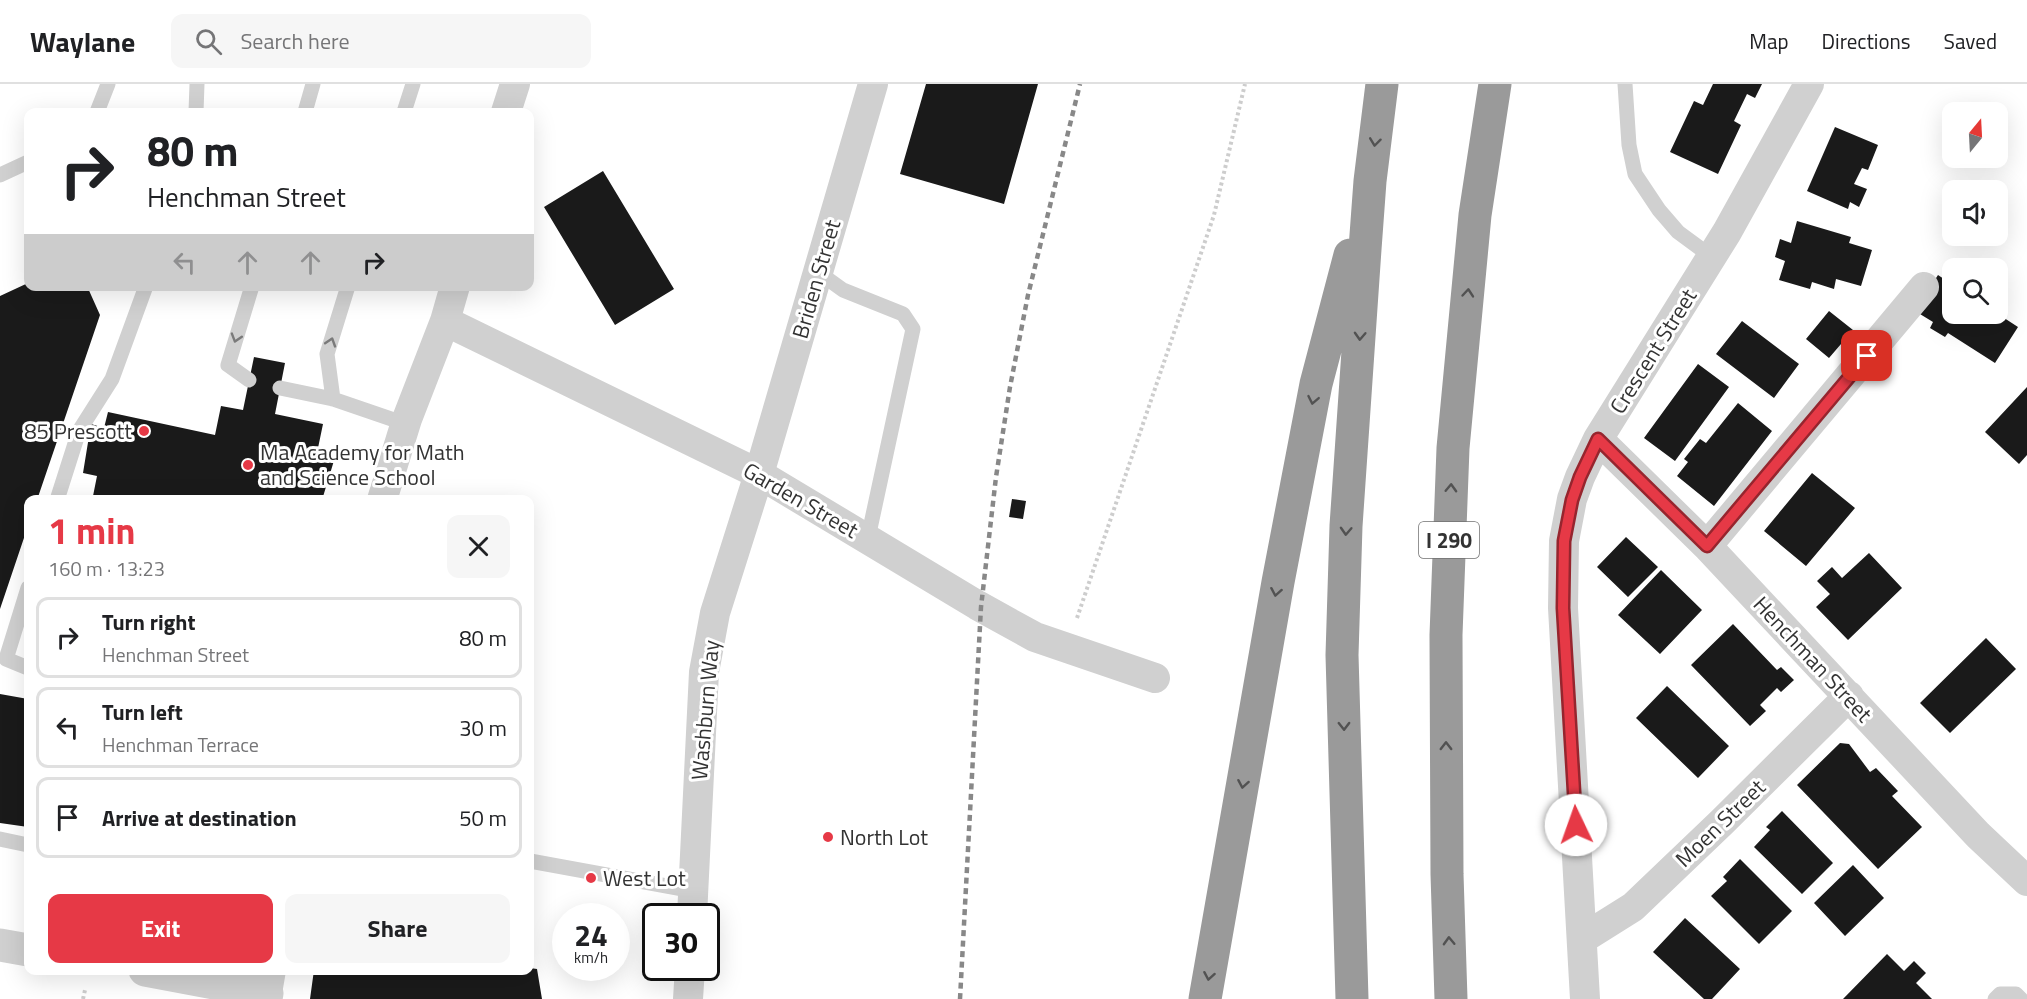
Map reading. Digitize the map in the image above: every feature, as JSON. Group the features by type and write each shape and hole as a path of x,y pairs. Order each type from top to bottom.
{"highway":[{"path":"1352,999 1342,655 1346,526 1370,181 1382,84"},
{"name":"I 290","path":"1451,999 1447,874 1446,635 1453,448 1475,215 1495,84"},
{"path":"1205,999 1278,582 1316,384 1370,181"}],"street":[{"path":"507,108 515,84"},
{"name":"Briden Street","path":"759,474 873,84"},
{"name":"Crescent Street","path":"1585,999 1563,608 1564,541 1572,500 1598,439 1712,257 1809,84"},
{"path":"1707,546 1924,287"},
{"path":"384,495 406,424 454,291"},
{"name":"Garden Street","path":"445,321 759,474 977,605 1035,637 1155,678"},
{"name":"Henchman Street","path":"1598,439 1707,546 1978,835 2027,881"},
{"name":"Washburn Way","path":"693,903 704,672 716,613 759,474"},
{"name":"Moen Street","path":"1582,939 1633,907 1739,806 1849,696"},
{"path":"0,945 24,949"},
{"path":"181,975 268,987"},
{"path":"688,999 689,981"}],"lane":[{"path":"99,108 108,84"},
{"path":"196,108 197,84"},
{"path":"306,108 314,84"},
{"path":"405,108 413,84"},
{"path":"1625,84 1629,145 1635,174 1659,210 1678,232 1712,257"},
{"path":"0,175 24,164"},
{"path":"818,272 843,290 903,314 913,329 868,538"},
{"path":"59,495 79,431 112,379 144,291"},
{"path":"249,380 228,365 250,291"},
{"path":"333,399 327,354 346,291"},
{"path":"280,388 333,399 406,424"},
{"path":"24,601 6,659 24,666"},
{"path":"0,839 24,844"},
{"path":"534,862 689,903"},
{"path":"1995,999 2000,994 2016,994 2021,999"}],"path":[{"path":"1067,648 1214,215 1245,84"},
{"path":"83,999 85,990"}],"building":[{"path":"926,84 1038,84 1004,204 900,174"},
{"path":"1713,84 1762,84 1755,98 1747,94 1734,121 1741,125 1718,174 1670,152 1694,101 1703,105"},
{"path":"1835,127 1878,145 1868,170 1862,168 1854,184 1867,189 1859,207 1850,202 1848,209 1807,191"},
{"path":"603,171 674,289 615,325 544,207"},
{"path":"1797,221 1851,237 1849,243 1872,250 1861,286 1836,279 1834,289 1812,282 1810,289 1779,280 1785,261 1775,257 1780,239 1791,243"},
{"path":"1938,275 1942,278 1942,324 2008,324 2008,320 2018,327 1995,363 1948,333 1945,337 1930,328 1933,322 1915,311"},
{"path":"24,285 24,291 89,291 100,315 39,495 24,495 24,538 0,609 0,296"},
{"path":"1829,311 1853,330 1829,358 1806,339"},
{"path":"1742,321 1799,364 1774,398 1716,354"},
{"name":"85 Prescott","path":"254,357 285,363 275,414 323,424 318,448 336,454 324,495 93,495 97,476 83,473 91,424 104,428 108,412 215,435 221,406 243,410"},
{"path":"1698,364 1729,387 1675,461 1644,438"},
{"path":"2027,387 2027,455 2019,464 1985,432"},
{"path":"1738,403 1772,431 1714,506 1677,476 1688,462 1684,459 1700,439 1706,443"},
{"path":"1812,473 1855,508 1806,566 1764,531"},
{"path":"1012,499 1026,501 1023,519 1009,517"},
{"path":"1626,537 1658,567 1628,597 1597,567"},
{"path":"1869,553 1902,588 1848,640 1816,607 1830,594 1817,581 1832,567 1842,578"},
{"path":"1661,570 1702,610 1660,654 1618,615"},
{"path":"1733,624 1777,670 1781,667 1794,680 1781,692 1777,688 1760,705 1766,711 1750,726 1691,665"},
{"path":"1986,638 2016,669 1950,733 1920,703"},
{"path":"1667,686 1729,746 1698,778 1636,718"},
{"path":"0,694 24,698 24,826 0,823"},
{"path":"1840,743 1849,744 1870,772 1876,768 1898,791 1892,796 1922,827 1878,869 1797,785"},
{"path":"1782,811 1833,863 1802,894 1754,847 1770,830 1766,827"},
{"path":"1740,859 1792,911 1759,944 1711,896 1727,881 1723,877"},
{"path":"1853,865 1884,898 1845,936 1814,903"},
{"path":"1685,918 1740,969 1712,999 1704,999 1653,952"},
{"path":"1887,954 1904,971 1914,961 1926,973 1916,983 1932,999 1843,999"},
{"path":"534,969 537,969 542,999 310,999 313,975 534,975"}],"railway":[{"path":"960,999 981,607 996,477 1028,295 1080,84"}],"place":[{"name":"85 Prescott","path":"144,431"},
{"name":"Ma Academy for Math and Science School","path":"248,465"},
{"name":"North Lot","path":"828,837"},
{"name":"West Lot","path":"591,878"}],"route":[{"path":"1576,825 1563,608 1564,541 1572,500 1598,439 1707,546 1867,356"}]}
